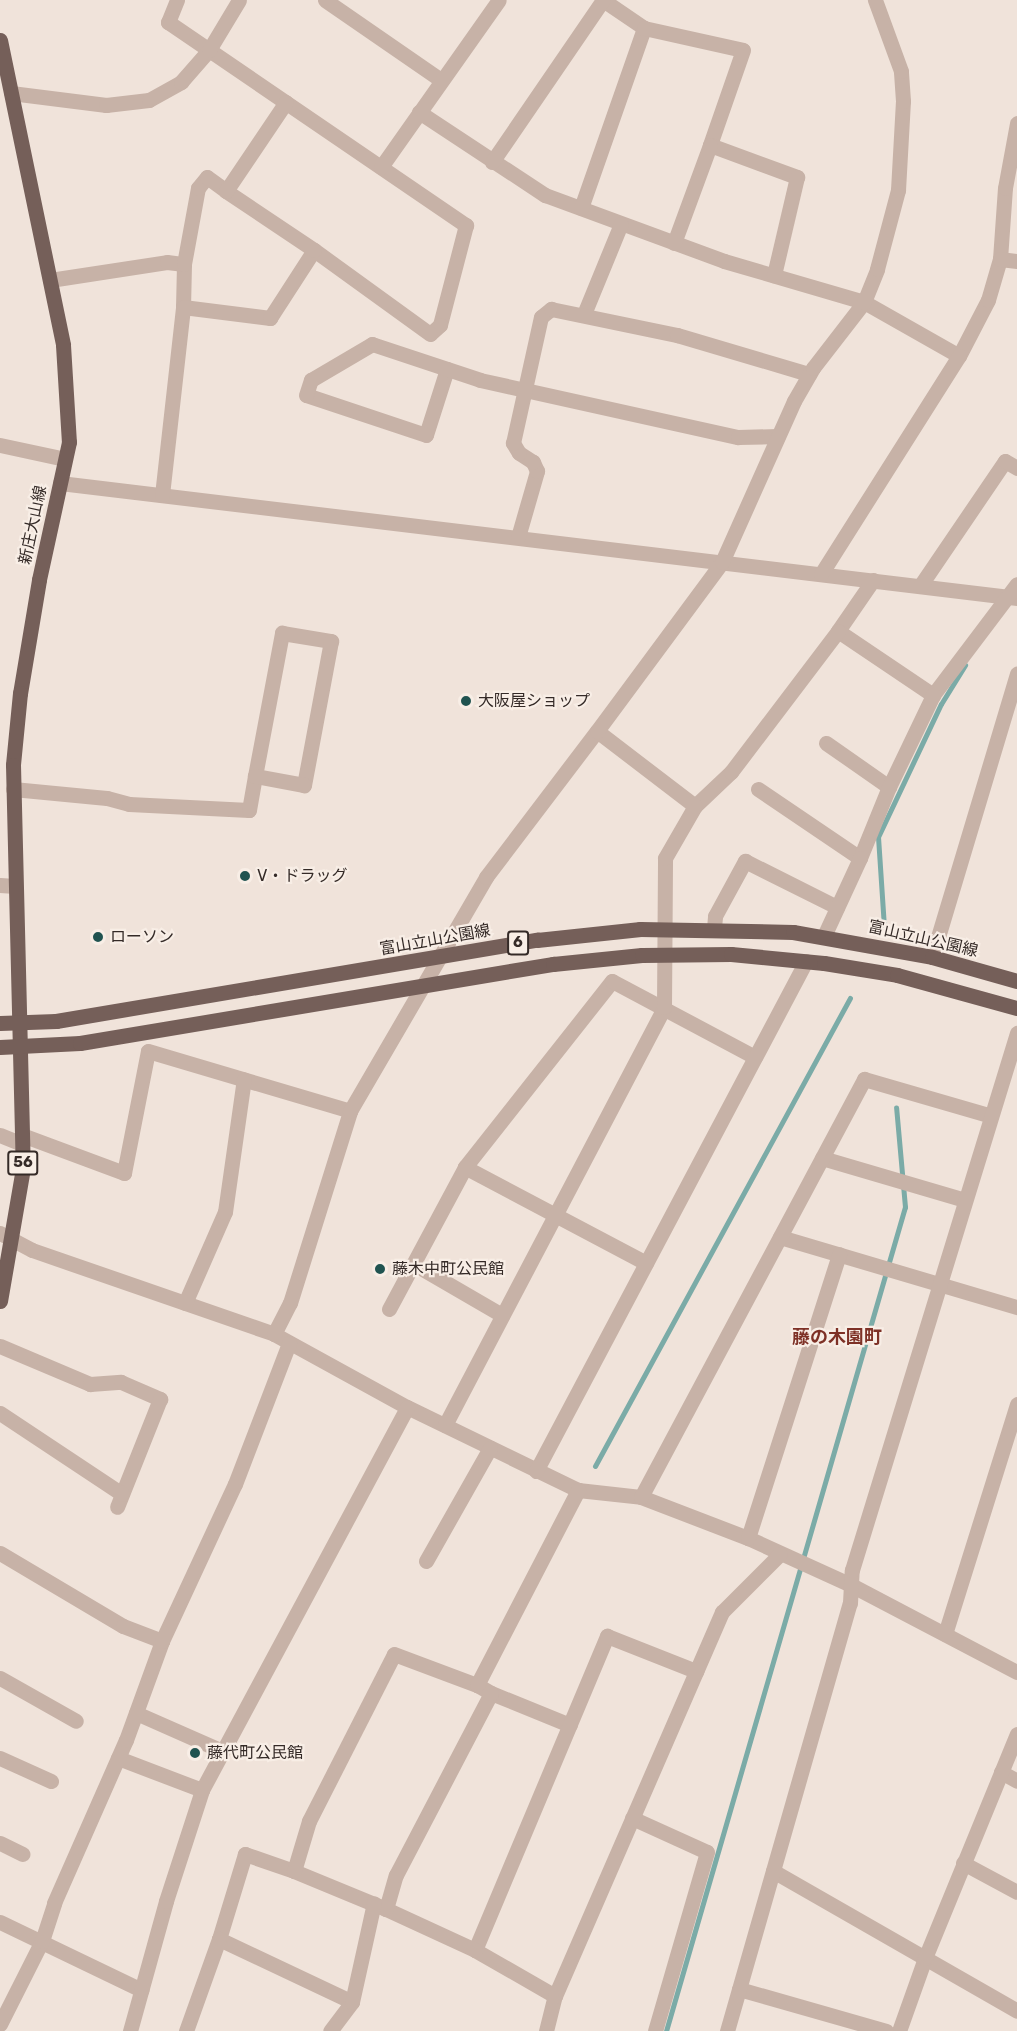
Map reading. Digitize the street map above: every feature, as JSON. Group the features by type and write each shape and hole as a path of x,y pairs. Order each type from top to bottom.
{"main road":[{"name":"新庄大山線","path":"1,45 50,280 69,401 65,459 20,693 7,885 20,1023"},
{"name":"富山立山公園線","path":"0,1023 56,1021 537,940 666,928 714,928 824,936 932,957 1017,981"},
{"name":"6","path":"0,1047 80,1043 553,964 665,954 806,961 897,975 1017,1008"},
{"name":"56","path":"0,1301 7,1236 23,1168 20,1023"}],"street":[{"path":"162,495 183,307 184,264 198,188 207,177 314,250 430,334 440,325 466,225 168,22 177,0"},
{"path":"11,93 106,105 149,100 181,82 209,50 239,0"},
{"path":"325,0 441,80"},
{"path":"381,167 499,0"},
{"path":"492,162 603,0 644,28 743,50 675,243"},
{"path":"273,1334 290,1303 350,1112 486,878 722,562 778,436 809,374 864,302 889,237 898,190 903,101 901,72 875,0"},
{"path":"581,208 644,28"},
{"path":"226,191 286,102"},
{"path":"419,112 545,195 675,243 864,302 958,356"},
{"path":"821,574 958,356 988,300 1000,259 1005,188 1017,123"},
{"path":"710,145 797,177 774,275"},
{"path":"584,314 621,224"},
{"path":"183,307 270,318 314,250"},
{"path":"1000,259 1017,261"},
{"path":"50,280 167,262 184,264"},
{"path":"518,537 537,471 533,462 519,453 513,443 541,317 551,309 677,335 809,374"},
{"path":"447,369 426,435 306,395 311,380 372,344 447,369 525,390 738,437 778,436"},
{"path":"0,444 65,459"},
{"path":"920,586 1005,461 1017,468"},
{"path":"60,483 920,586 1014,593"},
{"path":"445,1425 664,1007 665,858 695,806 731,772 838,631 873,580"},
{"path":"824,936 860,858 889,787 933,695 1014,593"},
{"path":"838,631 933,695"},
{"path":"14,789 107,798 129,804 249,810 255,776 282,633 331,641 304,785 255,776"},
{"path":"932,957 1017,674"},
{"path":"597,731 695,806"},
{"path":"826,743 889,787"},
{"path":"758,789 860,858"},
{"path":"714,928 715,916 745,861 837,907"},
{"path":"536,1471 806,961"},
{"path":"389,1309 465,1167 612,981 755,1057"},
{"path":"727,2031 850,1603 852,1570 1017,1033"},
{"path":"0,1135 22,1139 124,1173 148,1051 350,1112"},
{"path":"185,1303 225,1212 244,1079"},
{"path":"641,1497 864,1079 991,1116"},
{"path":"822,1158 965,1200"},
{"path":"465,1167 554,1217 646,1263"},
{"path":"7,1236 32,1250 273,1334 407,1407 578,1490 641,1497 748,1538 851,1584 1017,1672"},
{"path":"780,1237 1017,1307"},
{"path":"748,1538 839,1254"},
{"path":"414,1264 502,1315"},
{"path":"0,2024 42,1941 54,1903 118,1758 162,1641 235,1484 290,1343"},
{"path":"0,1346 90,1384 121,1382 160,1398 119,1500 0,1413"},
{"path":"945,1634 1017,1404"},
{"path":"130,2031 202,1790 220,1750 407,1407"},
{"path":"426,1561 490,1448"},
{"path":"477,1685 578,1490"},
{"path":"0,1553 123,1626 162,1641"},
{"path":"546,2031 555,1996 722,1612 780,1554"},
{"path":"475,1950 607,1636 696,1671"},
{"path":"294,1871 309,1821 394,1654 477,1685 491,1694 570,1725"},
{"path":"0,1678 76,1721"},
{"path":"330,2031 352,2002 380,1906 491,1694"},
{"path":"136,1713 220,1750"},
{"path":"899,2031 925,1958 1017,1734"},
{"path":"0,1758 51,1781"},
{"path":"118,1758 202,1790"},
{"path":"1001,1772 1017,1781"},
{"path":"632,1818 707,1852 655,2031"},
{"path":"0,1843 23,1854"},
{"path":"186,2031 219,1939 245,1854 380,1906 475,1950 555,1996"},
{"path":"963,1863 1017,1893"},
{"path":"773,1871 1017,2011"},
{"path":"0,1922 141,1990"},
{"path":"219,1939 352,2002"},
{"path":"739,1989 886,2031"}],"waterway":[{"path":"884,927 878,837 941,704 965,665"},
{"path":"595,1466 850,998"},
{"path":"666,2031 905,1207 896,1107"}],"place":[{"name":"大阪屋ショップ","path":"466,701"},
{"name":"V・ドラッグ","path":"245,876"},
{"name":"ローソン","path":"98,937"},
{"name":"藤木中町公民館","path":"380,1269"},
{"name":"藤代町公民館","path":"195,1753"}],"district":[{"name":"藤の木園町","path":"837,1337"}]}
